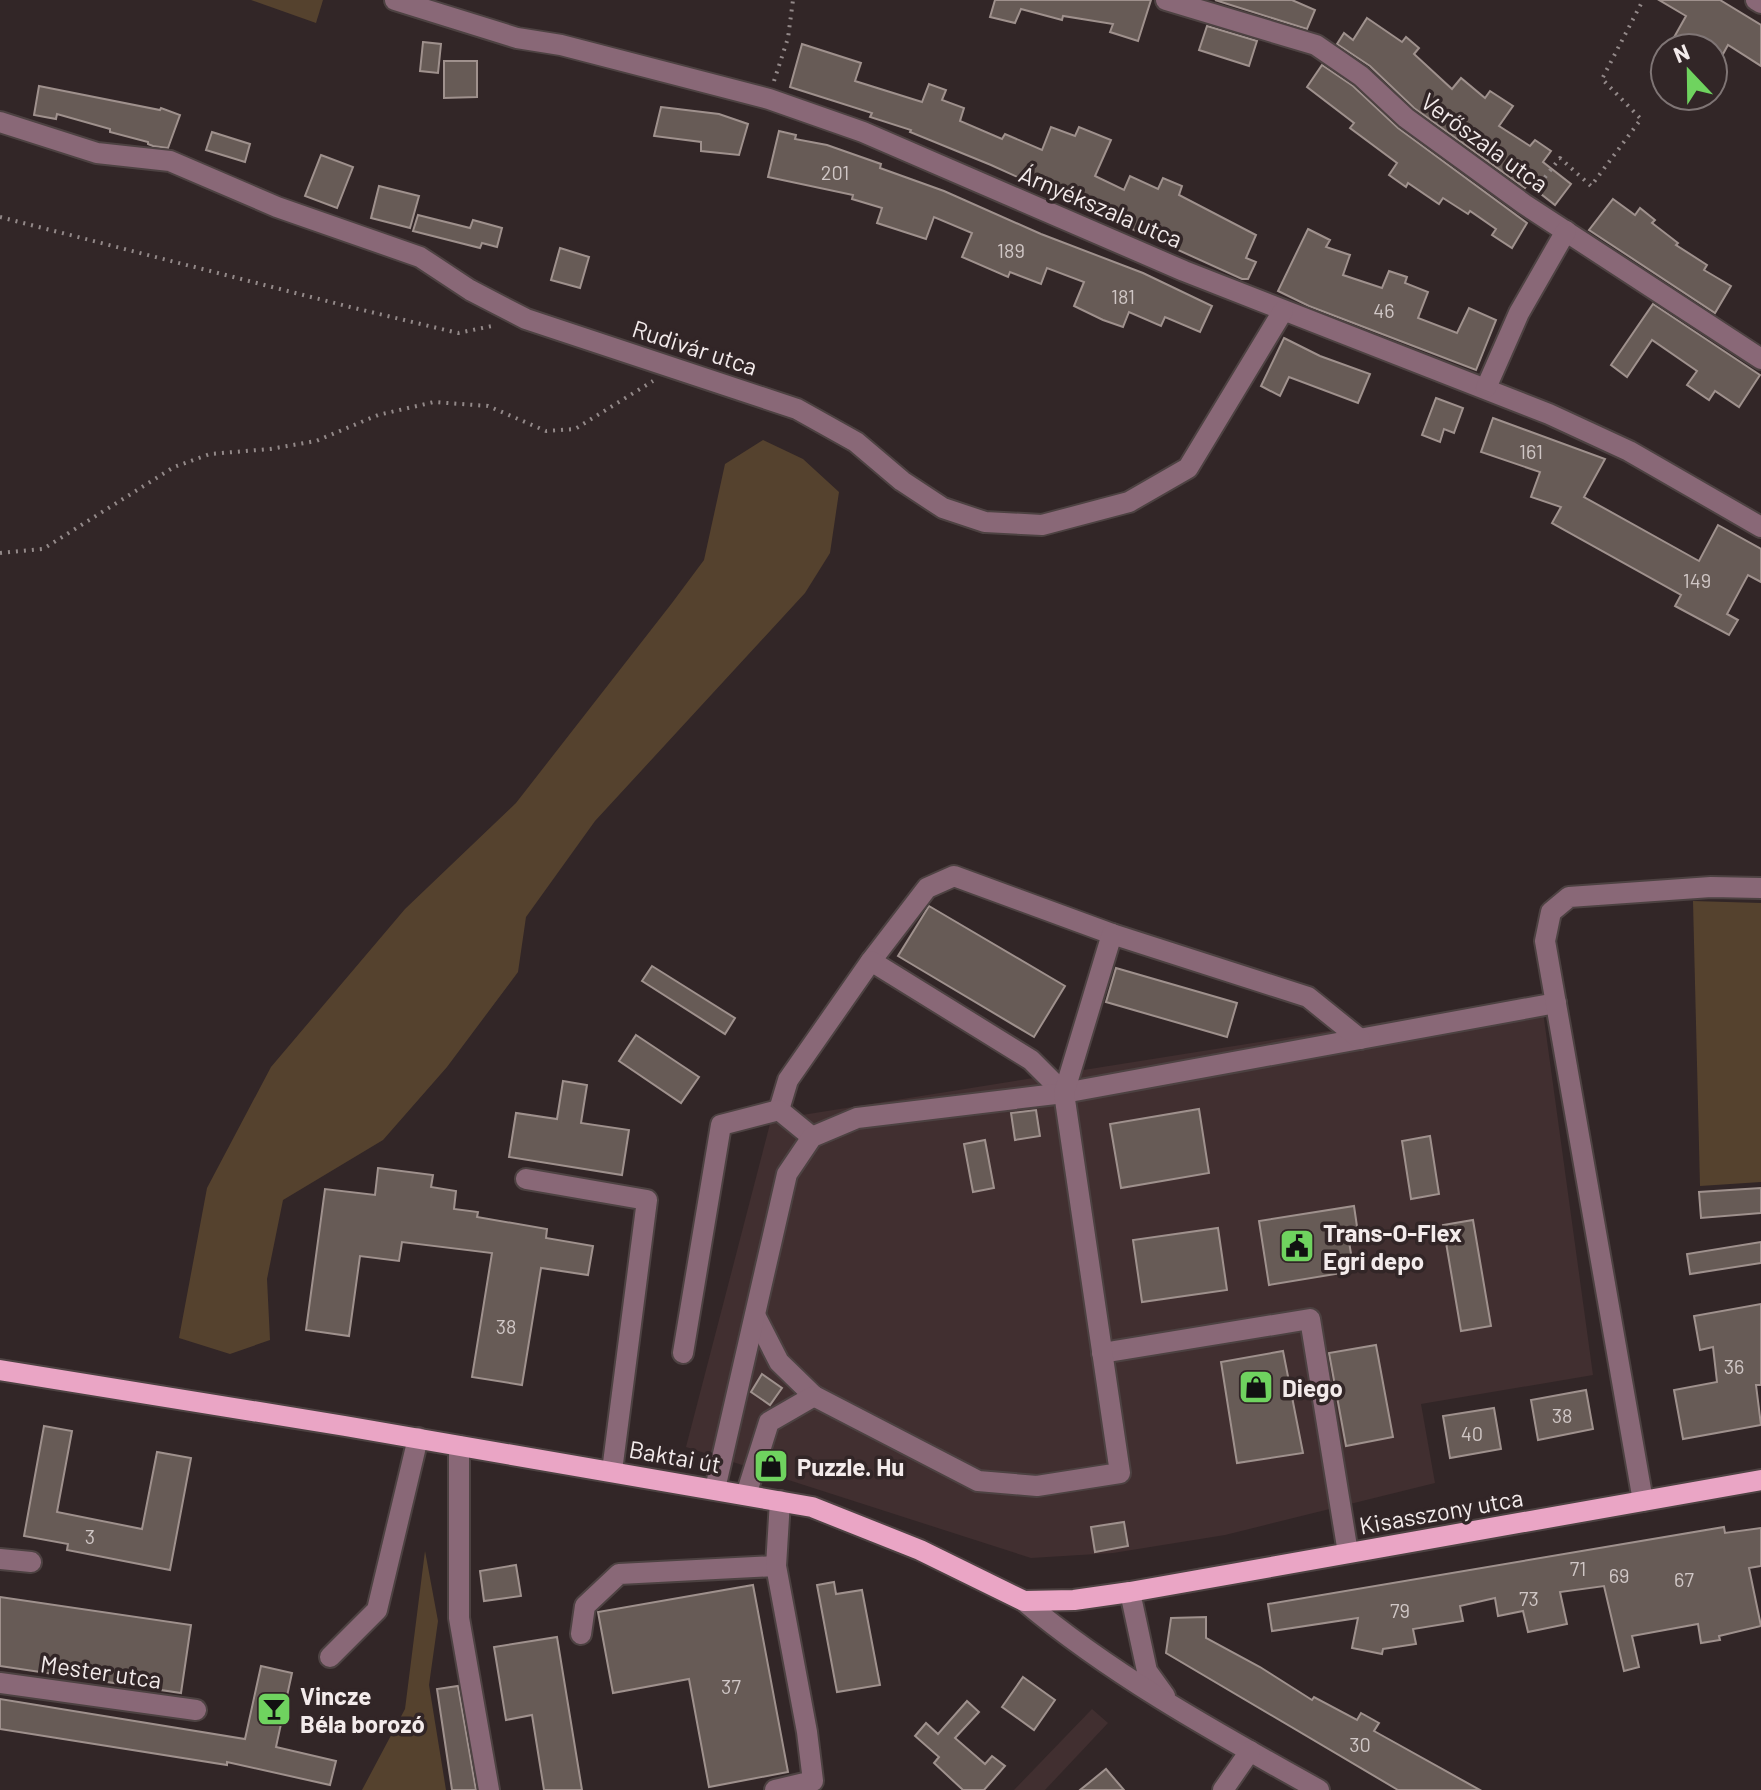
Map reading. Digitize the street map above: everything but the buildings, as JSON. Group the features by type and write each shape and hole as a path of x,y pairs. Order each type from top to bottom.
{"main road":[{"name":"Baktai út","path":"0,1370 418,1438 812,1507 920,1550 1024,1601 1074,1600 1130,1592"},
{"name":"Kisasszony utca","path":"1130,1592 1761,1480"}],"street":[{"name":"Árnyékszala utca","path":"395,0 517,38 561,45 769,99 863,132 1283,311 1486,388 1629,451 1761,527"},
{"name":"Verőszala utca","path":"1166,0 1316,45 1361,76 1406,118 1524,204 1761,359"},
{"path":"1756,0 1761,3"},
{"name":"Rudivár utca","path":"0,122 97,153 170,161 277,207 420,257 470,290 526,319 797,409 856,442 902,481 943,508 985,522 1042,525 1129,502 1188,468 1283,311"},
{"path":"1486,388 1519,313 1566,231"},
{"path":"779,1110 788,1080 871,961 927,888 954,876 1112,934 1308,997 1360,1039"},
{"path":"1643,1501 1545,941 1551,912 1569,897 1711,887 1761,888"},
{"path":"756,1317 779,1362 814,1396 978,1481 1037,1486 1120,1473 1064,1093 1112,934"},
{"path":"871,961 1031,1060 1064,1093"},
{"path":"715,1489 787,1174 812,1137 857,1118 1064,1093 1556,1003"},
{"path":"779,1110 812,1137"},
{"path":"683,1353 721,1125 779,1110"},
{"path":"526,1179 647,1200 612,1471"},
{"path":"1102,1353 1310,1319 1348,1553"},
{"path":"746,1495 769,1422 814,1396"},
{"path":"330,1657 377,1610 418,1438"},
{"path":"459,1446 459,1618 489,1790"},
{"path":"775,1790 813,1781 776,1566 780,1501"},
{"path":"0,1559 31,1562"},
{"path":"581,1634 585,1606 619,1574 776,1566"},
{"path":"1130,1592 1147,1671 1170,1702"},
{"path":"1024,1601 1123,1676 1319,1790"},
{"name":"Mester utca","path":"0,1683 196,1710"},
{"path":"1223,1790 1250,1751"}],"path":[{"path":"769,99 788,38 793,0"},
{"path":"1524,204 1560,158 1591,186 1641,119 1602,79 1643,0"},
{"path":"0,217 458,333 526,319"},
{"path":"0,553 43,549 174,467 210,454 316,441 378,415 434,402 488,406 546,431 575,429 675,367"}],"shaded area":[{"path":"251,0 323,0 316,23"},
{"path":"763,440 803,459 839,492 830,553 805,593 595,821 526,917 518,972 447,1067 383,1140 283,1200 267,1279 270,1340 230,1354 179,1338 207,1188 271,1067 405,909 516,803 704,560 725,464"},
{"path":"1693,901 1761,903 1761,1182 1700,1186"},
{"path":"1541,997 1593,1375 1421,1404 1435,1483 1225,1535 1113,1553 1031,1558 686,1447 771,1120"},
{"path":"425,1551 438,1621 429,1685 446,1790 362,1790 405,1709"},
{"path":"1092,1709 1108,1723 1045,1790 1014,1790"}],"place":[{"name":"Trans-O-Flex Egri depo","path":"1297,1246"},
{"name":"Diego","path":"1256,1387"},
{"name":"Puzzle. Hu","path":"771,1466"},
{"name":"Vincze Béla borozó","path":"274,1709"}]}
